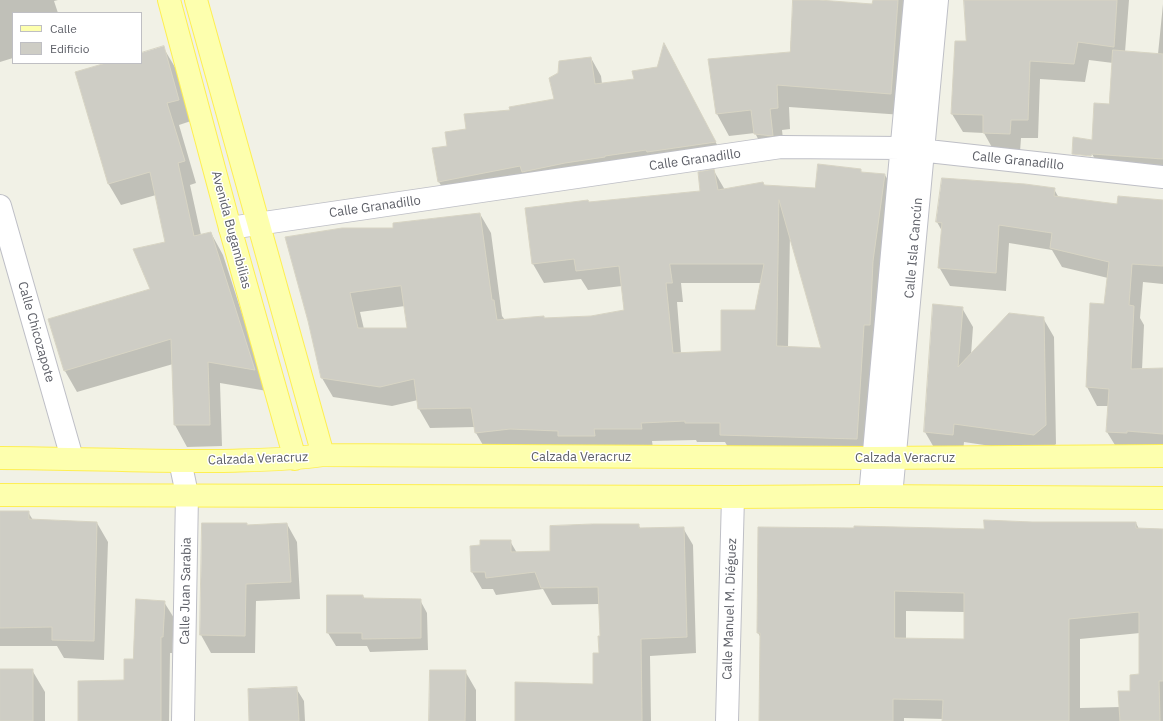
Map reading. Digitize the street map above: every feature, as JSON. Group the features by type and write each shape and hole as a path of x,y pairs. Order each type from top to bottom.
{"main road":[{"name":"Avenida Bugambilias","path":"169,0 230,228 295,459"},
{"path":"196,0 323,455"},
{"name":"Calzada Veracruz","path":"0,458 180,461 295,459 323,455 884,458 1163,456"},
{"path":"0,495 187,494 1163,498"}],"street":[{"name":"Calle Isla Cancún","path":"884,458 901,148 915,0"},
{"name":"Calle Isla Cancún","path":"880,496 923,151 937,0"},
{"name":"Calle Granadillo","path":"230,228 781,147 901,148 1163,177"},
{"name":"Calle Chicozapote","path":"0,206 72,458"},
{"name":"Calle Juan Sarabia","path":"180,461 187,494 183,721"},
{"name":"Calle Manuel M. Diéguez","path":"727,721 733,497"}],"building":[{"path":"793,0 819,0 872,4 873,0 898,0 891,94 777,85 778,108 770,109 773,136 754,134 751,110 716,114 708,59 790,52"},
{"path":"964,0 1117,0 1114,47 1078,42 1074,64 1030,61 1028,120 1011,120 1010,134 983,133 983,115 951,114 955,41 966,41"},
{"path":"664,43 716,142 647,152 646,150 605,156 522,172 520,166 438,182 432,148 447,146 445,132 466,129 464,114 510,110 509,107 554,99 549,78 558,73 559,61 591,57 595,84 634,79 632,71 657,67"},
{"path":"164,46 179,100 167,103 185,161 178,163 194,236 211,232 255,370 208,362 210,425 174,425 171,339 64,371 48,319 150,289 133,249 165,242 150,172 108,184 75,72 103,64 142,64 142,53"},
{"path":"1113,50 1163,54 1163,159 1072,154 1073,137 1092,140 1094,103 1109,104"},
{"path":"818,164 861,169 861,172 885,174 873,261 870,325 864,325 857,439 720,435 720,423 685,423 685,421 641,423 642,429 594,429 595,436 558,436 558,431 510,429 475,433 471,408 418,409 414,379 380,387 321,378 308,321 285,237 342,228 393,228 393,223 480,213 492,300 494,300 497,320 544,316 544,318 591,316 624,310 619,266 576,271 574,259 532,264 525,208 588,200 589,202 700,191 698,172 714,169 718,190 763,182 764,185 815,188","holes":["779,200 821,348 777,346","670,264 764,264 755,310 721,310 721,351 673,353 666,283 672,283","401,286 407,328 358,328 350,293"]},
{"path":"942,178 1025,184 1055,188 1054,196 1117,204 1118,196 1163,200 1163,266 1132,264 1129,305 1134,306 1131,369 1163,368 1163,434 1127,431 1127,433 1106,432 1109,389 1086,387 1090,303 1104,304 1109,262 1050,248 1052,233 999,225 996,273 938,268 942,223 936,222"},
{"path":"933,304 963,307 958,367 1009,313 1044,317 1046,425 1034,435 954,424 953,435 924,432"},
{"path":"0,511 29,511 29,519 97,522 94,641 52,640 52,627 0,628"},
{"path":"984,520 1032,522 1136,522 1136,528 1163,529 1163,681 1159,681 1160,721 1120,721 1118,691 1130,691 1130,675 1139,674 1139,612 1069,619 1069,721 942,721 943,700 893,699 893,721 759,721 760,633 757,633 758,527 854,528 854,526 984,529","holes":["895,591 964,593 964,639 895,638"]},
{"path":"202,523 247,523 247,525 287,523 291,582 246,584 245,636 200,635"},
{"path":"639,524 639,528 684,527 687,637 641,639 642,721 515,721 515,682 593,684 593,653 599,653 598,636 600,636 598,587 541,588 535,572 486,578 485,572 471,572 470,546 480,545 480,540 511,540 511,552 550,551 550,526"},
{"path":"327,595 363,595 363,598 421,599 421,638 362,639 362,633 327,633"},
{"path":"136,599 165,601 163,637 161,637 161,721 78,721 78,681 124,680 124,659 133,659"},
{"path":"0,669 33,669 33,721 0,721"},
{"path":"430,670 466,670 465,721 429,721"},
{"path":"297,687 299,721 249,721 248,689"}]}
